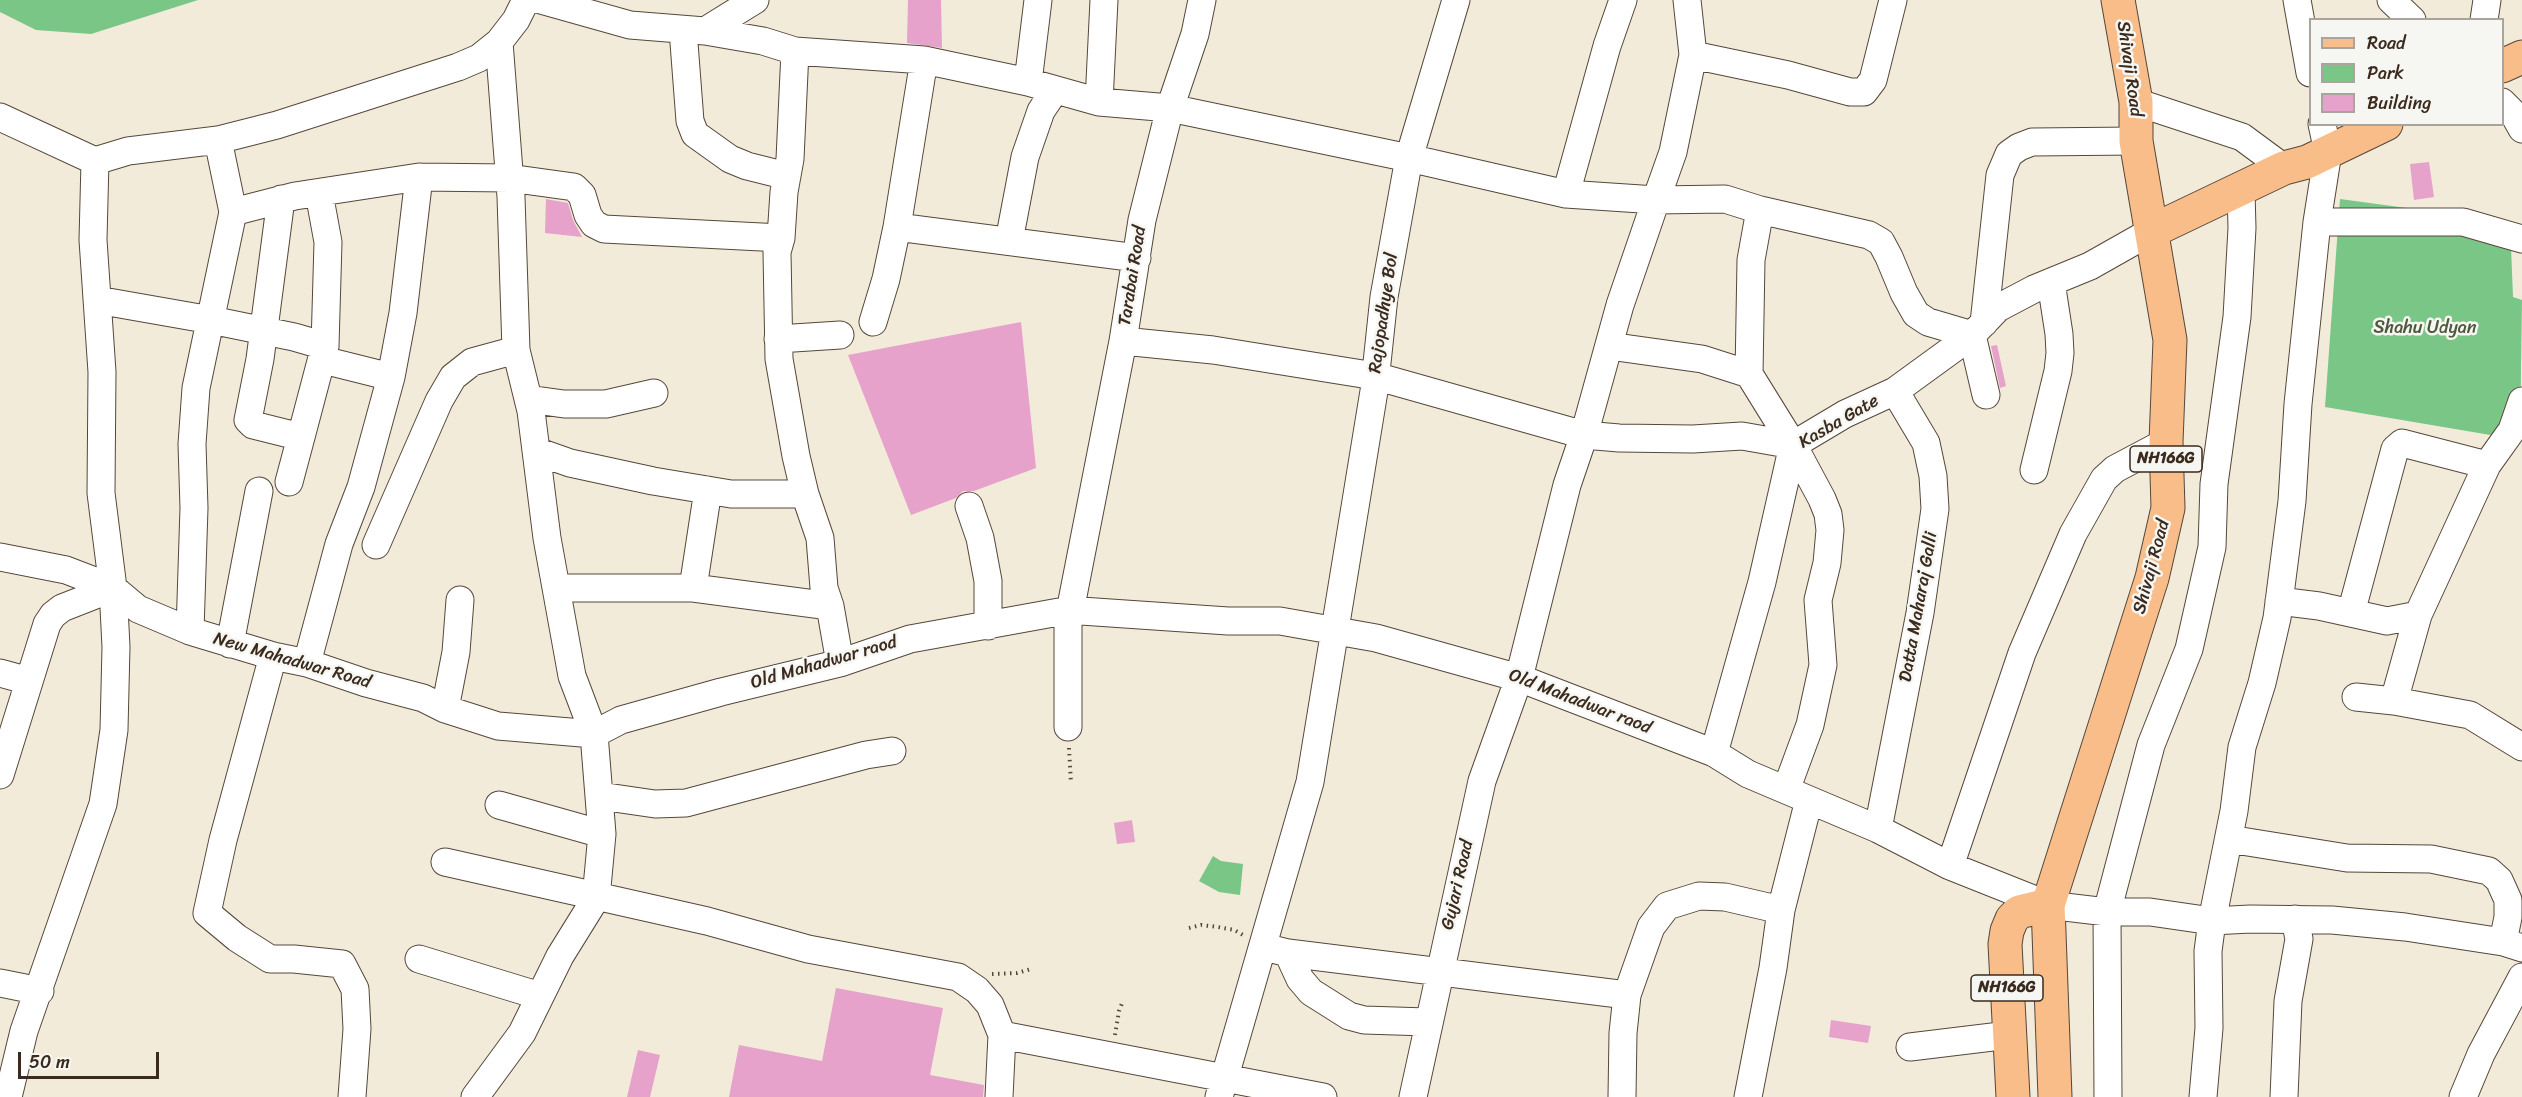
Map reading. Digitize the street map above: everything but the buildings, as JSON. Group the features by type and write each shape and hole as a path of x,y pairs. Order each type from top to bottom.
{"main road":[{"name":"Shivaji Road","path":"2048,905 2152,578 2168,508 2166,442 2170,340 2136,141 2136,102 2118,0"},
{"path":"2504,65 2522,57"},
{"path":"2152,231 2241,191 2284,168 2307,162 2325,138 2377,126"},
{"name":"NH166G","path":"2013,1097 2005,944 2007,931 2012,919 2019,912 2048,905 2055,1097"}],"street":[{"path":"0,117 95,161 128,151 218,140 278,125 458,67 479,58 499,42 516,20 526,0"},
{"path":"542,0 630,25 763,41 795,51 924,60 1028,82 1099,102 1170,108 1409,158 1566,194 1656,200 1725,200 1869,235 1881,242 1916,314 1928,322 1978,329"},
{"path":"694,31 755,0"},
{"path":"1028,82 1038,0"},
{"path":"1099,102 1104,0"},
{"name":"Tarabai Road","path":"1069,736 1070,611 1123,340 1142,220 1170,108 1196,34 1202,0"},
{"name":"Rajopadhye Bol","path":"1221,1088 1276,950 1310,782 1374,391 1384,297 1409,158 1456,0"},
{"path":"1566,194 1607,46 1623,0"},
{"name":"Gujari Road","path":"1413,1097 1427,1022 1482,781 1519,678 1567,485 1584,435 1643,232 1673,152 1693,55 1687,0"},
{"path":"1693,55 1788,75 1857,93 1864,92 1869,87 1870,69 1893,0"},
{"path":"2297,0 2309,67"},
{"path":"2391,0 2410,18"},
{"path":"2484,18 2487,0"},
{"path":"694,31 690,121 695,134 730,159 747,166 787,176"},
{"path":"475,1097 522,1033 560,956 596,898 602,834 594,734 572,676 548,538 528,399 516,350 509,178 499,42"},
{"path":"795,51 792,85 794,115 781,238 777,252 779,359 796,456 805,494 820,538 824,588 830,606 840,663"},
{"path":"873,322 886,279 897,227 924,60"},
{"path":"1009,241 1025,157 1041,111 1056,90"},
{"path":"2136,102 2242,137 2284,168"},
{"path":"2504,104 2513,113 2522,129"},
{"path":"2203,1097 2209,1028 2208,951 2229,839 2242,747 2262,683 2279,601 2292,501 2298,404 2325,138"},
{"path":"190,631 194,508 193,433 196,388 232,212 218,140"},
{"path":"1986,395 1978,329 2000,175 2009,154 2032,142 2136,141"},
{"path":"8,1097 24,1031 40,991 103,804 114,730 116,647 113,588 101,493 102,372 93,240 95,161"},
{"path":"232,212 281,199 419,177 509,178 574,187 582,195 588,215 594,224 604,229 781,238"},
{"path":"307,663 339,544 361,487 391,377 403,313 419,177"},
{"path":"2108,1097 2107,912 2151,746 2189,650 2212,547 2214,484 2237,317 2242,228 2241,191"},
{"path":"289,482 324,353 328,242 318,193"},
{"path":"281,199 249,420 253,425 301,437"},
{"path":"1748,1097 1773,968 1797,795 1824,664 1818,600 1830,545 1828,514 1794,445 1749,374 1751,260 1760,210"},
{"path":"2317,222 2463,222 2522,239"},
{"path":"897,227 1137,258"},
{"name":"Kasba Gate","path":"1714,753 1762,582 1794,445 1845,414 1895,391 1978,329 1998,308 2050,282 2090,267 2152,231"},
{"path":"2034,470 2058,371 2060,353 2050,282"},
{"path":"97,300 211,320 263,332 391,377"},
{"path":"778,339 840,335"},
{"path":"1123,340 1213,350 1375,376 1584,435 1693,439 1742,436 1794,445"},
{"path":"1609,346 1702,359 1749,374"},
{"path":"376,544 439,401 453,377 472,362 516,350"},
{"name":"Datta Maharaj Galli","path":"1878,830 1920,613 1935,509 1933,476 1926,443 1895,391"},
{"path":"528,399 564,404 606,404 654,393"},
{"path":"2394,701 2418,615 2487,465 2512,430 2522,401"},
{"path":"1950,866 2022,653 2073,534 2104,479 2115,469 2166,442"},
{"path":"2351,613 2395,449 2402,443 2487,465"},
{"path":"536,451 570,463 731,494 805,494"},
{"path":"693,588 708,490"},
{"path":"230,644 259,491"},
{"path":"969,506 980,538 988,581 988,626"},
{"name":"New Mahadwar Road","path":"0,557 66,570 113,588 138,609 190,631 423,698 445,709 498,726 594,734"},
{"path":"0,775 47,624 53,615 63,608 113,588"},
{"path":"558,588 693,588 830,606"},
{"path":"445,709 456,652 460,600"},
{"path":"2279,601 2387,621 2418,615"},
{"name":"Old Mahadwar raod","path":"594,734 621,720 721,692 840,663 910,639 1070,611 1228,621 1280,621 1376,638 1519,678 1714,753 1748,774 1878,830 1950,866 2048,905 2107,912 2150,912 2212,921 2295,919 2405,927 2513,945"},
{"path":"273,656 223,840 207,913 237,938 270,959 342,964 355,989 357,1029 352,1097"},
{"path":"0,673 29,681"},
{"path":"2356,697 2394,701 2469,715 2518,736"},
{"path":"600,796 655,804 686,803 866,755 892,751"},
{"path":"499,805 602,834"},
{"path":"2229,839 2347,858 2431,859 2489,872 2499,880 2508,900 2508,917 2513,945"},
{"path":"445,862 596,898 707,921 808,949 958,977 977,990 990,1005 1002,1035 999,1097"},
{"path":"1622,1097 1623,1033 1627,995 1651,927 1667,906 1699,896 1725,897 1781,910"},
{"path":"2284,1097 2288,1001 2299,939 2295,919"},
{"path":"1276,950 1627,995"},
{"path":"1276,950 1311,992 1335,1010 1364,1020 1427,1022"},
{"path":"419,959 540,996"},
{"path":"2463,1097 2481,1054 2522,977"},
{"path":"0,983 40,991"},
{"path":"1002,1035 1221,1088 1323,1097"},
{"path":"1910,1047 2009,1035"}],"path":[{"path":"1069,736 1071,783"},
{"path":"1189,928 1201,925 1218,927"},
{"path":"1004,974 1031,969"},
{"path":"1116,1031 1123,1001"}],"green space":[{"path":"0,0 198,0 91,34 36,30 0,12"},
{"name":"Shahu Udyan","path":"2340,199 2510,222 2513,297 2522,300 2520,440 2325,407"},
{"path":"1213,856 1221,861 1243,864 1240,895 1219,892 1199,881"}]}
